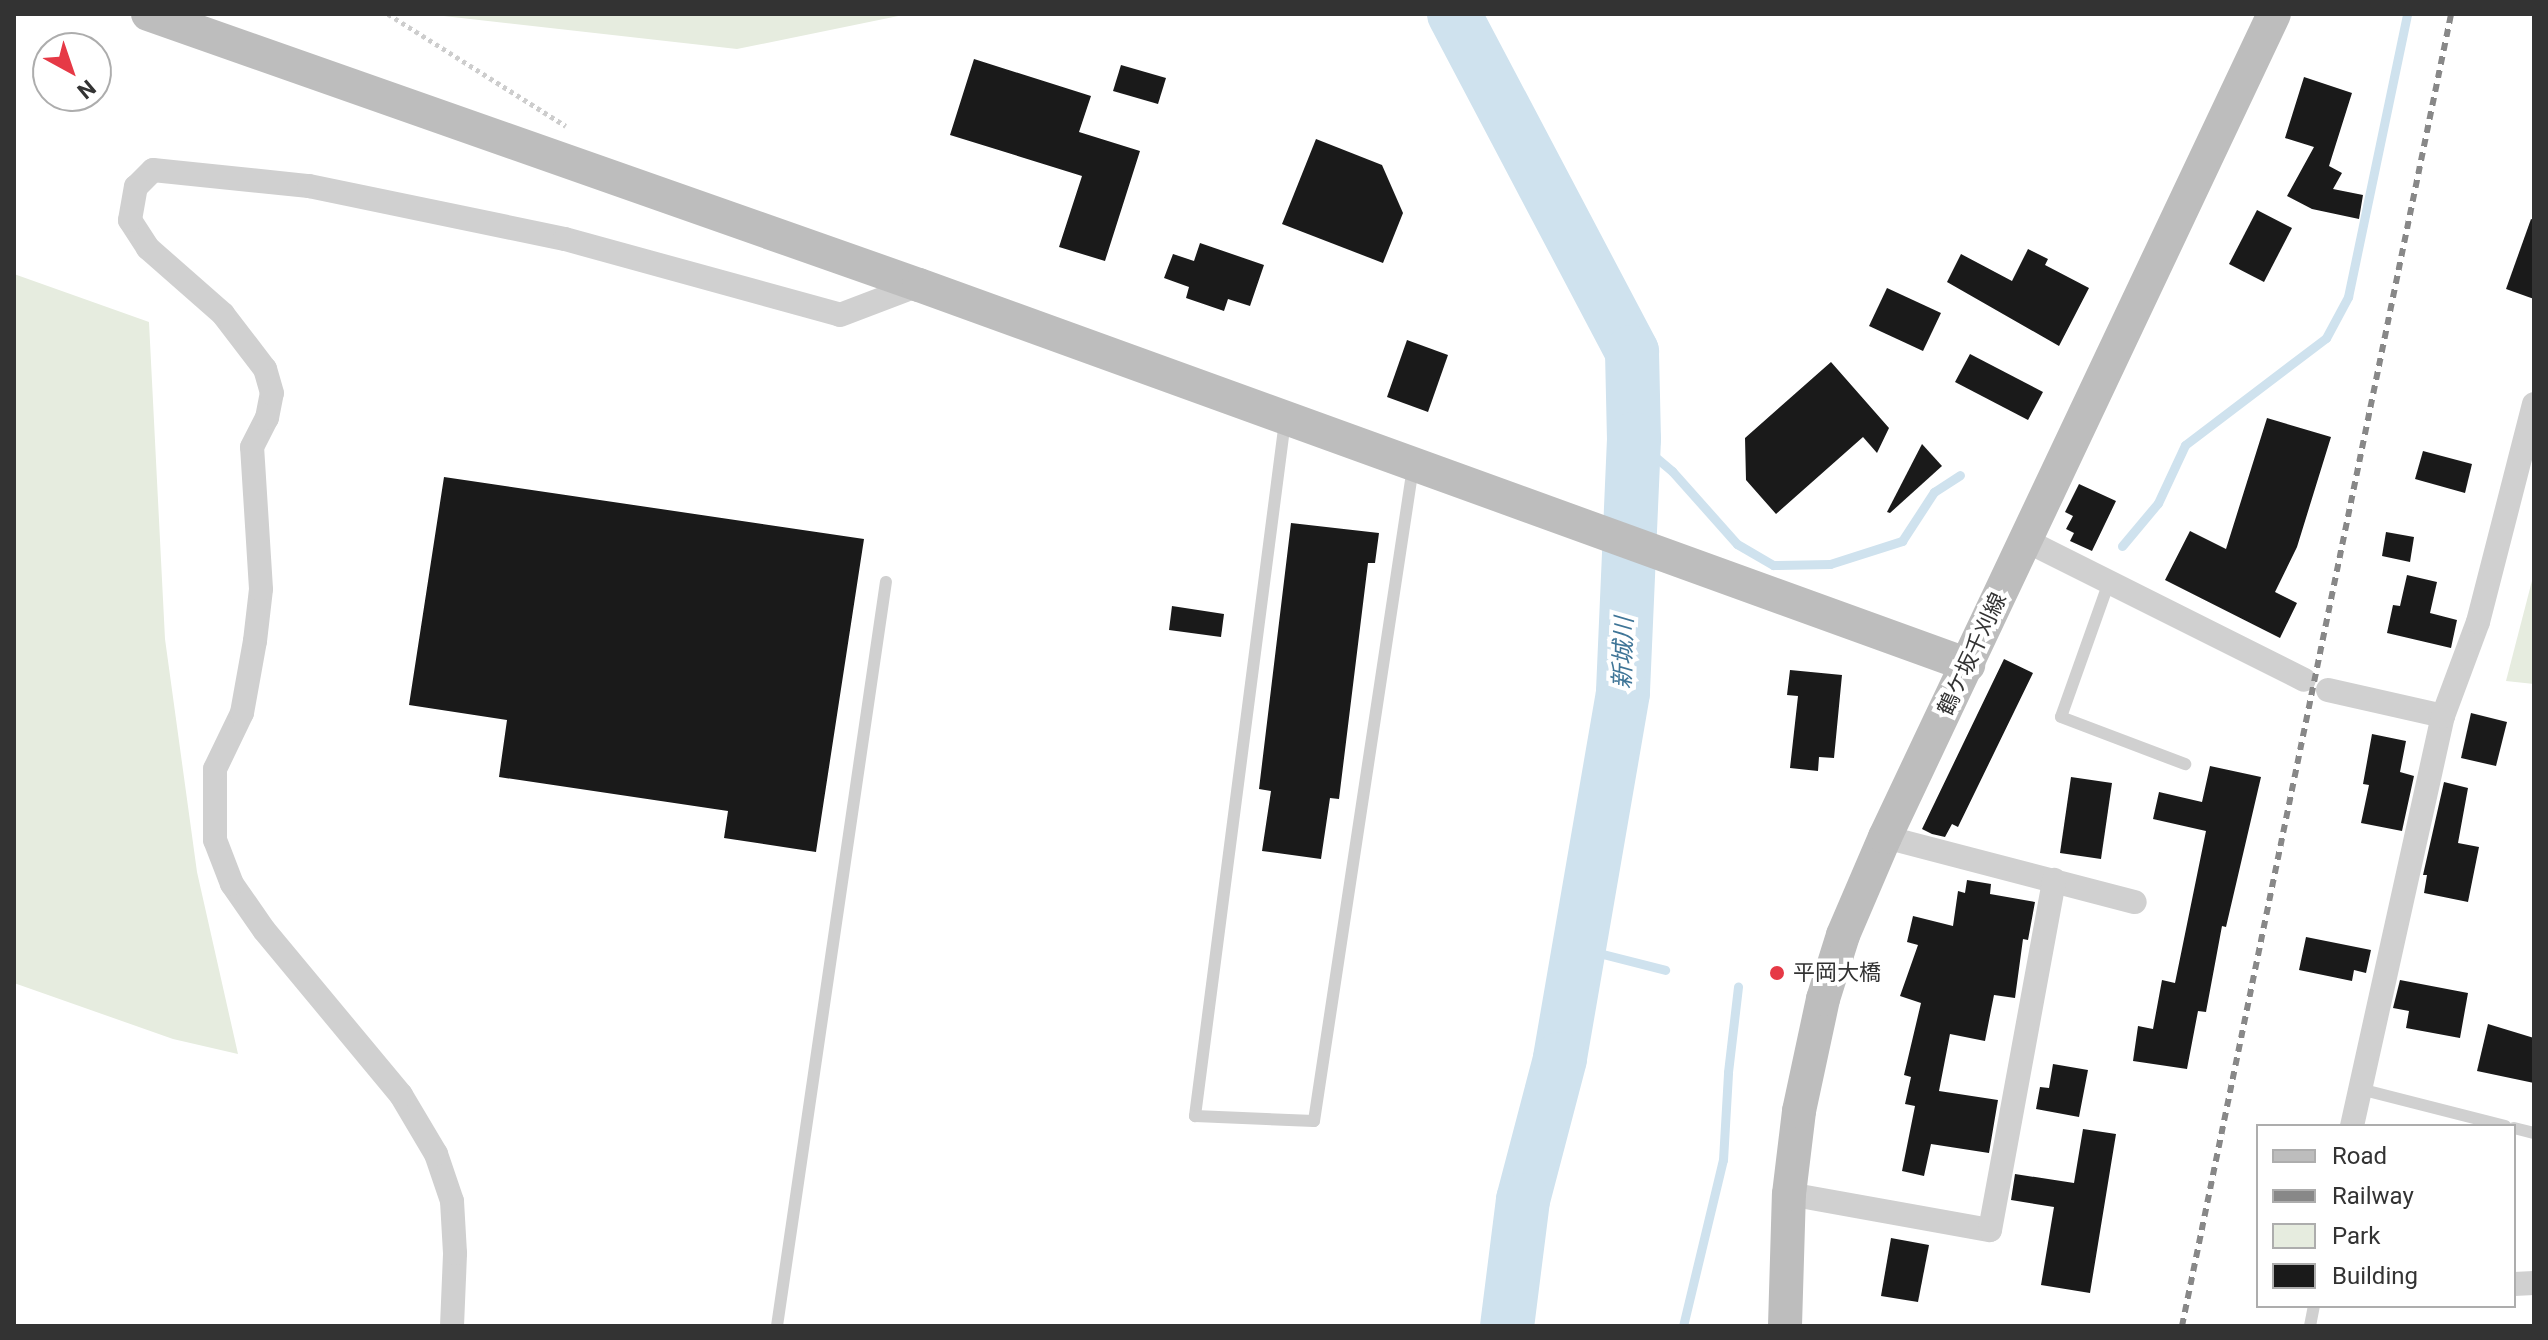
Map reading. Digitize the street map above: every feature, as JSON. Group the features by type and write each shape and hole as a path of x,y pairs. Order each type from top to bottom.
{"street":[{"path":"148,14 919,285 1968,665"},
{"name":"鶴ケ坂千刈線","path":"1785,1326 1789,1194 1799,1111 1823,999 1843,935 1885,837 2274,14"},
{"path":"452,1326 455,1253 452,1201 436,1154 401,1095 264,930 232,884 215,840 215,769 242,713 255,641 261,589 252,447 267,418 272,393 265,369 223,314 148,248 130,220 136,187 153,170 309,186 565,239 840,315 919,285"},
{"path":"2352,1124 2443,716 2478,622 2534,404"},
{"path":"2025,540 2304,680"},
{"path":"2328,690 2443,716"},
{"path":"1885,837 2135,902"},
{"path":"1789,1194 1990,1230 2054,880"}],"lane":[{"path":"1285,418 1195,1116 1314,1121 1413,465"},
{"path":"777,1326 886,582"},
{"path":"2109,582 2061,717 2185,764"},
{"path":"2360,1089 2497,1124"}],"green space":[{"path":"426,14 908,14 737,49"},
{"path":"14,274 149,322 165,639 197,872 238,1054 173,1039 14,983"},
{"path":"2534,573 2534,684 2506,681"}],"building":[{"path":"974,59 1091,96 1079,132 1140,151 1105,261 1059,247 1082,176 950,135"},
{"path":"1121,65 1166,78 1158,104 1113,91"},
{"path":"2304,77 2352,93 2329,166 2342,173 2333,189 2363,195 2359,219 2312,209 2287,196 2314,147 2285,138"},
{"path":"1316,139 1382,165 1403,213 1383,263 1282,224"},
{"path":"2257,210 2292,228 2264,282 2229,264"},
{"path":"2531,219 2534,220 2534,299 2506,289"},
{"path":"1200,243 1264,265 1250,306 1228,299 1224,311 1186,298 1189,287 1164,278 1173,254 1194,261"},
{"path":"2028,249 2048,259 2045,265 2089,288 2059,346 1947,282 1961,254 2012,281"},
{"path":"1887,288 1941,313 1923,351 1869,326"},
{"path":"1407,340 1448,355 1428,412 1387,397"},
{"path":"1970,354 2043,392 2028,420 1955,382"},
{"path":"1831,362 1889,428 1877,453 1863,437 1776,514 1746,480 1745,438"},
{"path":"2267,418 2331,437 2297,547 2275,592 2297,603 2280,638 2165,580 2190,531 2226,549"},
{"path":"1922,444 1942,466 1890,513 1887,512"},
{"path":"2423,451 2472,464 2465,493 2415,479"},
{"path":"444,477 864,539 816,852 724,838 728,811 499,777 507,720 409,705"},
{"path":"2079,484 2116,501 2092,551 2070,541 2074,533 2066,529 2073,516 2065,512"},
{"path":"1291,523 1379,533 1375,563 1368,563 1339,799 1330,798 1321,859 1262,851 1271,791 1259,789"},
{"path":"2386,532 2414,537 2410,562 2382,556"},
{"path":"2407,575 2437,582 2430,613 2457,620 2451,648 2387,633 2393,605 2400,606"},
{"path":"1172,606 1224,614 1221,637 1169,630"},
{"path":"2004,659 2033,673 1958,827 1952,824 1945,837 1932,834 1922,829"},
{"path":"1790,670 1842,675 1834,758 1819,757 1818,771 1790,768 1798,696 1787,695"},
{"path":"2471,713 2507,722 2496,766 2461,758"},
{"path":"2372,734 2406,741 2400,772 2414,776 2402,831 2361,823 2369,785 2363,784"},
{"path":"2210,766 2261,777 2226,927 2222,926 2206,1012 2198,1011 2187,1069 2133,1061 2138,1026 2153,1029 2162,980 2175,983 2206,831 2153,819 2159,792 2202,802"},
{"path":"2071,777 2112,783 2101,859 2060,853"},
{"path":"2444,782 2468,788 2458,843 2479,847 2468,902 2424,893 2427,875 2423,875"},
{"path":"1967,880 1991,884 1990,894 2035,902 2028,940 2023,939 2015,998 1994,995 1985,1041 1950,1034 1939,1091 1998,1100 1989,1153 1931,1144 1924,1176 1902,1171 1915,1106 1905,1104 1911,1077 1904,1075 1921,1003 1900,996 1918,945 1907,942 1913,916 1953,926 1958,891 1965,893"},
{"path":"2306,937 2371,950 2366,973 2354,970 2352,981 2299,970"},
{"path":"2400,980 2468,993 2460,1038 2406,1028 2409,1011 2393,1008"},
{"path":"2488,1024 2534,1038 2534,1083 2477,1071"},
{"path":"2053,1064 2088,1070 2079,1117 2036,1109 2040,1087 2049,1088"},
{"path":"2083,1129 2116,1134 2090,1293 2041,1285 2054,1207 2011,1200 2015,1174 2074,1183"},
{"path":"1891,1238 1929,1245 1918,1302 1881,1296"}],"waterway":[{"name":"新城川","path":"1454,14 1632,352 1634,439 1623,693 1560,1059 1523,1200 1507,1326"},
{"path":"2122,546 2158,503 2185,445 2326,338 2348,297 2407,14"},
{"path":"1634,439 1672,471 1737,544 1773,565 1830,564 1902,541 1934,492 1960,475"},
{"path":"1579,948 1665,970"},
{"path":"1683,1326 1723,1160 1728,1072 1738,987"}],"railway":[{"path":"2182,1326 2451,14"}],"place":[{"name":"平岡大橋","path":"1777,973"}]}
